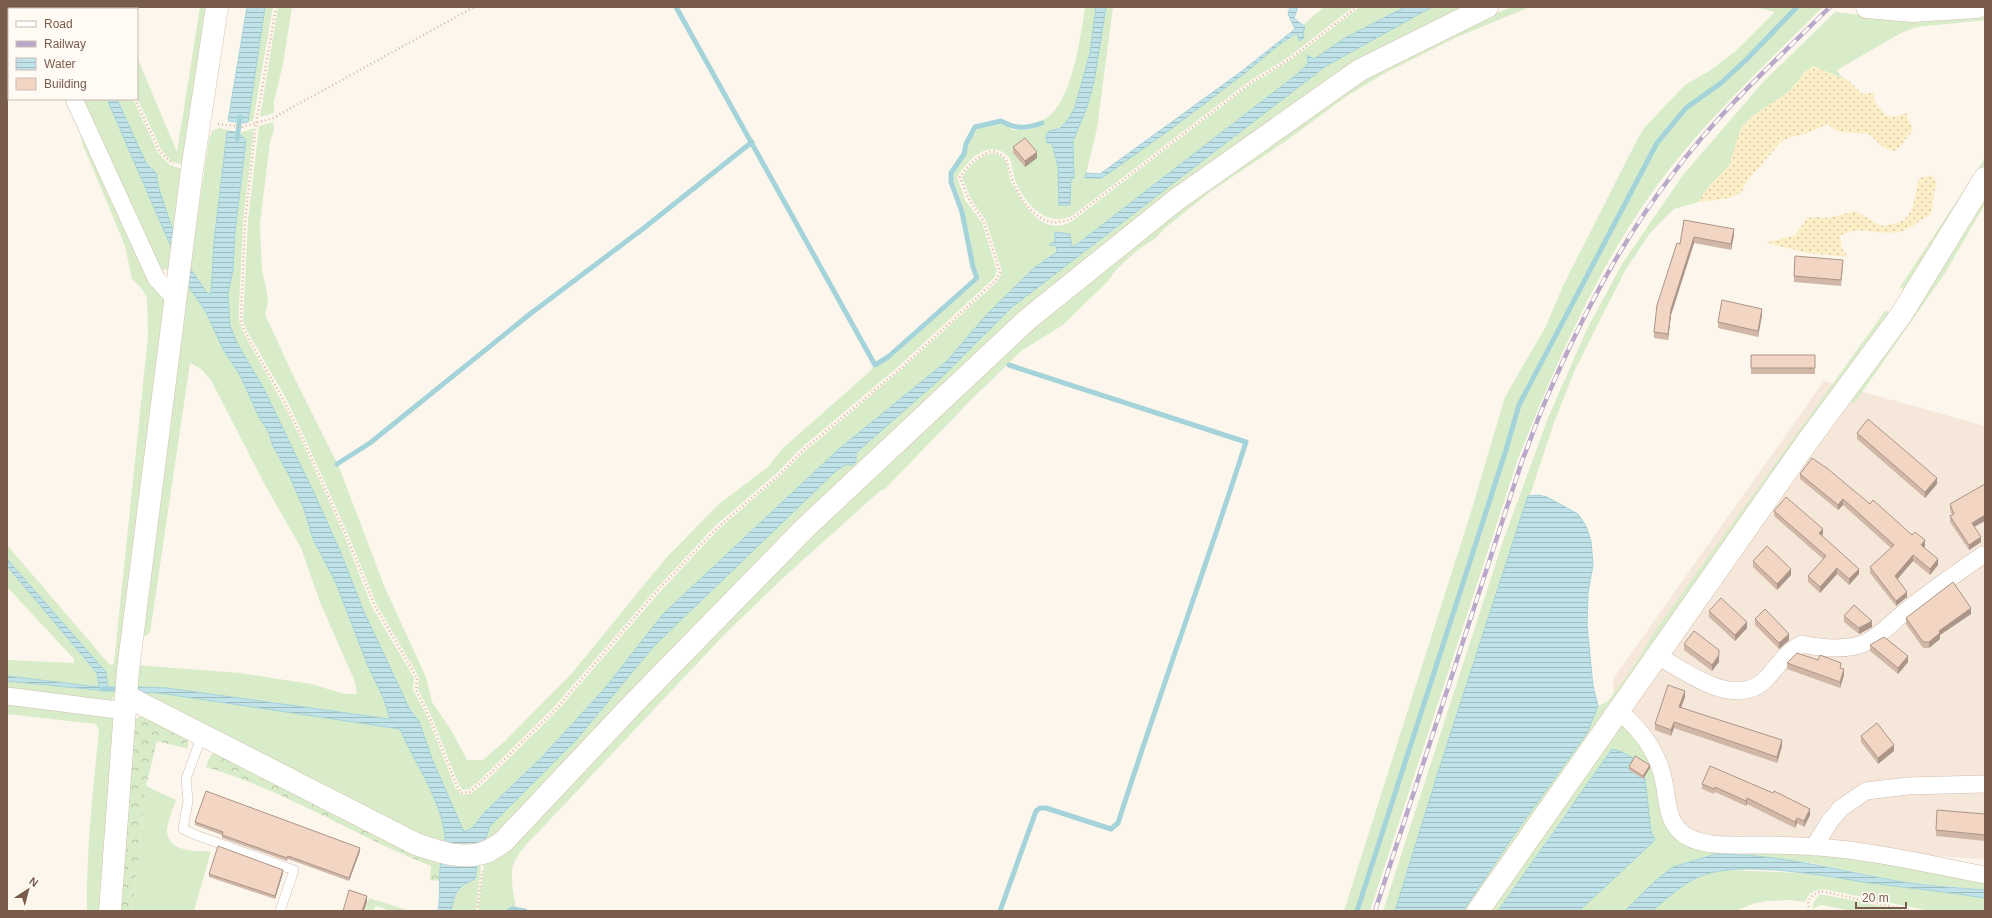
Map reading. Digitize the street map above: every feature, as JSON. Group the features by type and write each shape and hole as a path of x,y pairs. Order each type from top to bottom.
{"main road":[{"path":"110,911 128,670 192,170 218,7"},
{"path":"126,700 202,735 416,844 450,854 483,853 504,841 633,704 805,528 1028,319 1176,200 1360,70 1487,7"},
{"path":"1867,7 1912,11 1977,7"},
{"path":"1478,911 1802,448 1901,314 1985,178"}],"street":[{"path":"74,100 156,278 177,290"},
{"path":"1656,655 1683,673 1713,686 1730,690 1752,687 1764,681 1789,653 1802,644 1822,648 1846,647 1860,645 1871,641 1911,607 1983,555"},
{"path":"7,696 126,700"},
{"path":"1619,711 1636,725 1648,741 1663,777 1668,810 1680,831 1688,837 1716,845 1840,849 1985,875"},
{"path":"1814,847 1830,821 1841,808 1866,792 1875,789 1908,786 1985,784"}],"lane":[{"path":"202,735 186,779 188,801 183,829 294,870 280,911"}],"path":[{"path":"276,7 256,124 246,221 241,320 244,330 284,401 302,437 346,535 374,606 417,678 416,690 429,716 457,786 462,793 470,792 480,783 556,708 657,591 717,528 780,474 801,452 900,368 996,280 1000,272 984,222 968,198 960,177 972,162 978,157 992,150 1000,153 1007,159 1013,180 1027,206 1036,215 1052,222 1070,220 1250,84 1291,58 1357,7"},
{"path":"224,124 242,127 256,124 290,111 474,7"},
{"path":"135,100 160,152 171,164 192,170"},
{"path":"477,911 481,887 483,853"},
{"path":"1809,911 1808,901 1814,894 1821,891 1912,911"}],"shaded area":[{"path":"1824,381 1985,426 1985,859 1620,838 1613,679"}],"green space":[{"path":"200,7 210,7 186,165 172,162 162,151 138,100 138,59 177,152"},
{"path":"265,7 273,7 253,121 248,122"},
{"path":"278,7 292,7 283,64 274,101 274,113 260,117"},
{"path":"1085,7 1096,7 1090,53 1075,107 1068,120 1059,129 1050,131 1058,167 1060,185 1070,204 1071,179 1074,178 1073,141 1087,107 1106,7 1113,7 1097,128 1085,178 1102,178 1245,73 1280,44 1298,33 1303,33 1305,27 1303,25 1324,7 1353,7 1290,56 1248,82 1072,216 1062,219 1053,219 1045,216 1030,205 1019,189 1015,180 1010,159 1003,152 991,149 985,150 969,161 957,177 965,200 982,223 997,271 994,278 899,366 799,450 778,472 715,526 655,590 554,707 479,781 469,789 463,790 459,785 431,715 418,689 419,677 377,605 348,534 304,436 287,400 246,329 243,320 248,221 259,126 273,122 274,130 270,142 260,224 262,271 268,302 265,314 292,373 339,467 385,588 426,677 432,702 451,730 467,760 483,760 506,740 573,672 666,558 719,504 768,467 782,449 873,367 889,359 980,279 975,266 964,211 953,179 954,172 961,163 969,143 978,128 1001,124 1014,130 1028,130 1044,125 1041,121 1051,114 1060,103 1073,71 1081,36"},
{"path":"1360,7 1405,7 1345,38 1314,59 1307,56 1308,64 1296,75 1080,242 1072,247 1056,246 1058,252 1034,268 988,313 947,361 840,448 663,614 606,687 542,757 486,811 472,828 464,832 432,759 419,721 410,710 364,612 340,551 314,493 263,387 237,343 230,325 228,295 233,269 235,232 246,141 240,133 254,128 243,221 239,308 239,320 242,330 300,437 344,535 372,607 414,678 413,690 427,716 455,787 461,795 471,794 558,710 659,593 718,530 781,475 802,454 902,369 998,281 1002,271 986,221 970,197 962,177 975,162 986,154 992,153 998,155 1004,159 1011,181 1019,196 1034,216 1040,221 1054,226 1071,222 1250,85 1292,59"},
{"path":"1432,7 1470,7 1278,118 767,554 680,640 609,719 483,846 490,826 577,739 654,646 806,498 837,470 847,464 856,453 940,379 1012,307 1326,66"},
{"path":"1512,7 1530,7 1457,37 1385,73 1347,96 1286,141 1210,192 1165,228 1157,237 1135,252 1063,325 1021,351 968,403 885,489 881,490 784,577 724,635 520,852 513,865 512,871 512,885 516,909 512,908 508,911 478,911 484,864 709,635 999,357 1153,227 1366,76 1462,26"},
{"path":"1755,7 1796,7 1747,59 1721,82 1685,108 1656,142 1518,405 1506,450 1357,911 1344,911 1471,512 1505,397 1545,328 1563,286 1645,127 1685,85 1711,70 1737,50 1775,12"},
{"path":"1799,7 1822,8 1723,107 1668,171 1622,238 1565,346 1518,459 1370,911 1358,911 1507,450 1519,405 1657,143 1686,109 1722,84 1748,60"},
{"path":"1835,12 1924,20 1985,14 1985,20 1917,27 1901,33 1837,70 1841,76 1849,81 1813,66 1804,73 1790,91 1753,116 1741,128 1729,166 1710,185 1698,202 1674,209 1650,233 1625,271 1574,372 1554,423 1441,763 1395,911 1383,911 1502,544 1548,418 1586,331 1622,264 1683,175 1764,81"},
{"path":"64,100 72,100 165,296 117,691 111,701 7,692 7,681 108,690 106,672 7,559 7,545 109,664 112,665 114,663 148,336 147,298 142,289 132,279 125,246 83,145 80,133"},
{"path":"83,100 107,100 172,248 156,173 146,163 117,100 133,100 158,153 170,165 185,170 171,269 161,270"},
{"path":"219,128 232,131 227,132 214,242 211,295 207,293 190,268 209,139 212,131"},
{"path":"1985,158 1985,166 1905,291 1900,287"},
{"path":"1985,195 1985,204 1945,273 1854,404 1849,400"},
{"path":"187,284 206,312 223,349 240,375 259,417 269,433 273,446 290,477 304,509 313,539 336,583 368,666 384,699 390,719 167,688 137,692 159,693 400,729 436,802 445,833 445,847 134,691 136,665 240,673 311,684 345,694 357,694 355,682 320,602 301,548 265,485 211,380 201,369 190,363 150,633 140,639"},
{"path":"1885,311 1891,312 1471,911 1463,911 1514,835 1587,733 1598,706 1608,701 1634,666 1655,631"},
{"path":"7,566 97,673 100,687 7,676 7,660 74,663 74,659 7,587"},
{"path":"7,705 108,714 112,716 115,721 100,911 87,911 89,843 99,730 96,724 7,714"},
{"path":"139,717 143,717 187,737 188,749 157,741 146,786 132,911 116,911 135,720"},
{"path":"1623,724 1644,746 1672,832 1985,879 1985,890 1904,882 1811,863 1716,854 1673,867 1625,911 1579,911 1655,840 1651,833 1646,787 1626,768 1632,758 1570,807 1498,911 1491,911 1613,736"},
{"path":"214,752 441,861 439,876 441,881 430,880 431,866 264,788 206,767 210,756"},
{"path":"146,786 176,800 169,818 167,830 168,837 172,843 177,847 191,851 211,851 194,911 132,911"},
{"path":"481,864 476,911 451,911 458,892 461,888 475,879 477,865"},
{"path":"1727,870 1800,873 1985,898 1985,911 1930,911 1823,889 1812,892 1805,902 1790,900 1768,901 1755,903 1735,911 1652,911 1686,884 1695,879 1715,872"},
{"path":"1819,895 1908,911 1853,911 1821,905 1812,909 1814,902"},
{"path":"369,898 410,911 391,911 376,906 373,911 365,911"}],"sand":[{"path":"1813,66 1849,81 1862,94 1874,93 1874,100 1885,115 1895,117 1906,113 1913,130 1896,151 1884,147 1869,134 1841,132 1832,128 1828,124 1781,142 1747,181 1742,192 1730,198 1698,202 1710,185 1729,166 1741,128 1753,116 1790,91 1804,73"},
{"path":"1933,175 1937,185 1934,192 1931,214 1911,227 1898,232 1883,233 1854,231 1840,236 1842,248 1848,257 1808,253 1765,243 1795,235 1807,218 1827,218 1856,211 1881,226 1904,220 1912,210 1919,178"}],"water":[{"path":"247,7 265,7 248,122 244,123 228,121"},
{"path":"1096,7 1106,7 1094,82 1087,107 1073,141 1074,178 1071,179 1070,205 1059,205 1058,167 1052,143 1047,143 1046,136 1049,131 1059,129 1068,120 1075,107 1090,53"},
{"path":"1290,7 1298,7 1294,18 1305,27 1303,33 1304,38 1299,41 1297,33 1280,44 1245,73 1175,126 1102,178 1085,178 1086,173 1100,174 1242,71 1295,29 1288,14"},
{"path":"1405,7 1432,7 1326,66 1012,307 940,379 856,453 856,462 852,465 847,464 837,470 654,646 577,739 490,826 483,846 445,847 445,833 436,802 400,729 159,693 137,692 138,687 167,688 390,719 384,699 368,666 336,583 313,539 304,509 290,477 273,446 269,433 259,417 240,375 223,349 206,312 187,284 190,268 207,293 211,294 214,242 227,132 238,133 246,141 235,232 233,269 228,295 230,325 237,343 263,387 314,493 340,551 364,612 410,710 419,721 432,759 464,832 472,828 486,811 542,757 606,687 663,614 840,448 947,361 988,313 1034,268 1057,252 1056,246 1049,245 1055,241 1055,232 1070,234 1072,247 1080,242 1296,75 1308,64 1307,55 1314,59 1345,38"},
{"path":"107,100 117,100 146,163 156,173 159,189 175,237 172,249"},
{"path":"1538,495 1547,497 1578,514 1586,526 1591,541 1593,565 1588,593 1587,625 1593,686 1598,706 1587,733 1514,835 1463,911 1395,911 1441,763 1528,496"},
{"path":"7,559 106,672 108,691 7,681 7,676 99,687 97,673 7,566"},
{"path":"1612,749 1633,758 1627,768 1645,778 1651,832 1655,840 1579,911 1498,911"},
{"path":"1716,854 1787,860 1903,882 1985,890 1985,898 1789,871 1747,869 1710,873 1694,879 1652,911 1625,911 1654,882 1673,867"},
{"path":"441,861 477,865 475,879 464,885 458,891 451,911 438,911"}],"building":[{"path":"1025,138 1037,152 1025,161 1013,147"},
{"path":"1684,220 1734,229 1731,244 1694,237 1671,309 1668,334 1654,332 1657,305 1677,243 1680,244"},
{"path":"1795,256 1843,260 1841,280 1794,276"},
{"path":"1722,300 1762,309 1758,331 1718,322"},
{"path":"1751,355 1815,355 1815,368 1751,368"},
{"path":"1868,419 1937,478 1925,492 1857,433"},
{"path":"1812,458 1828,469 1870,504 1873,500 1912,535 1915,532 1925,540 1921,545 1938,559 1930,569 1913,555 1895,576 1907,592 1896,601 1870,567 1894,545 1843,499 1838,505 1800,474"},
{"path":"1985,484 1985,515 1972,523 1981,537 1969,545 1950,516 1954,514 1950,504"},
{"path":"1786,497 1823,529 1819,533 1859,569 1849,579 1837,568 1820,587 1808,576 1826,556 1774,511"},
{"path":"1767,546 1791,569 1777,584 1753,561"},
{"path":"1953,582 1971,608 1939,631 1940,633 1929,642 1923,642 1906,618"},
{"path":"1721,598 1747,622 1735,635 1709,611"},
{"path":"1854,605 1872,621 1859,628 1844,616"},
{"path":"1765,609 1789,634 1779,643 1755,619"},
{"path":"1694,631 1719,650 1719,655 1712,665 1684,644"},
{"path":"1884,637 1908,656 1898,668 1870,645"},
{"path":"1797,653 1818,660 1820,655 1841,663 1840,668 1844,669 1840,682 1787,663"},
{"path":"1668,685 1685,691 1679,707 1782,740 1777,757 1674,722 1671,730 1655,724"},
{"path":"1877,723 1894,745 1878,758 1861,736"},
{"path":"1635,756 1650,765 1643,776 1629,767"},
{"path":"1710,766 1773,793 1774,791 1810,809 1804,821 1797,818 1795,822 1747,798 1746,801 1715,787 1714,789 1702,784"},
{"path":"206,791 360,848 349,878 288,856 287,858 222,835 223,832 195,822"},
{"path":"1937,810 1985,814 1985,835 1936,830"},
{"path":"218,846 283,870 275,896 209,874"},
{"path":"349,890 367,896 362,911 343,911"}],"waterway":[{"path":"676,7 875,365 888,357 977,278 973,267 962,212 951,182 951,173 964,154 966,144 975,127 1001,121 1016,127 1026,127 1042,123"},
{"path":"1357,911 1506,450 1519,405 1657,143 1686,108 1721,83 1747,59 1797,7"},
{"path":"237,139 240,117"},
{"path":"337,464 370,443 530,314 644,228 752,142"},
{"path":"1000,911 1036,811 1040,808 1046,808 1111,829 1118,823 1246,442 1009,365"},
{"path":"102,689 122,689"},
{"path":"509,911 512,909 525,911"}],"railway":[{"path":"1375,911 1522,461 1545,402 1586,313 1617,256 1635,228 1653,201 1690,152 1708,130 1748,88 1830,7"}]}
